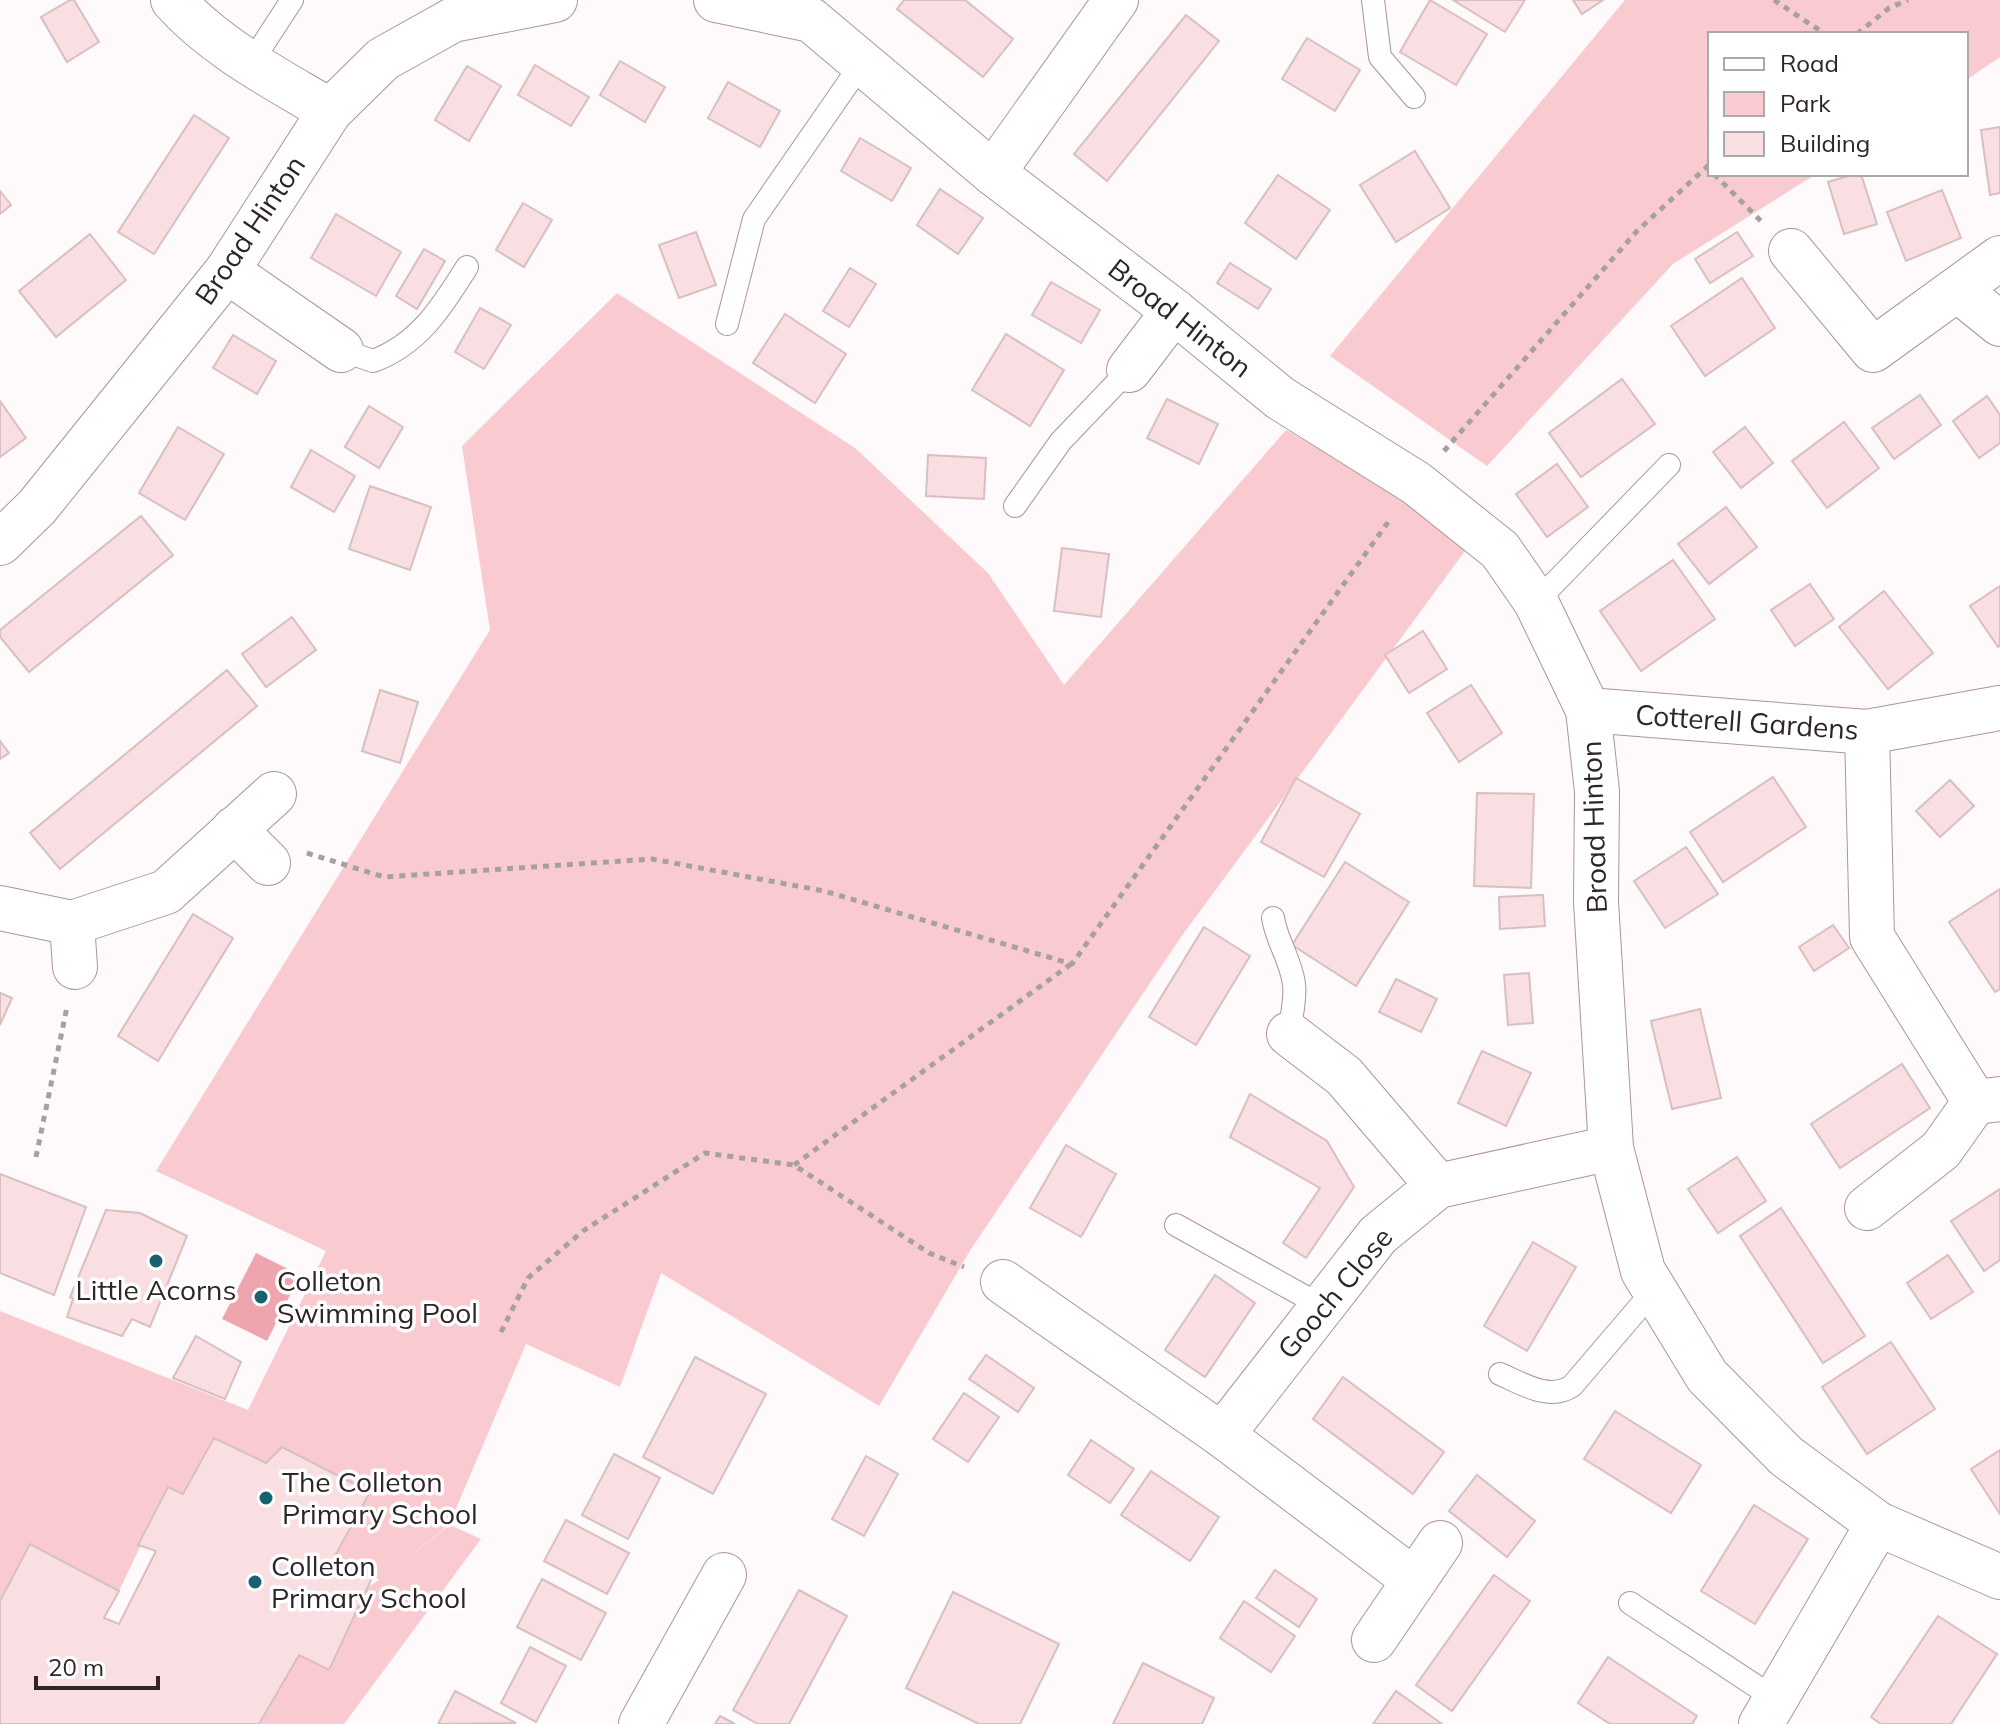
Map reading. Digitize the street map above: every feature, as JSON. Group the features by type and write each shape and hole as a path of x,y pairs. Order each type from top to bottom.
{"street":[{"path":"173,0 193,22 251,63 330,111"},
{"name":"Broad Hinton","path":"0,543 37,507 227,271 330,111 383,59 453,20 555,0"},
{"name":"Broad Hinton","path":"716,0 811,20 993,173 1174,311 1280,398 1416,483 1500,550 1536,602 1588,710 1597,791 1596,902 1611,1148 1643,1271 1707,1376 1786,1456 1878,1524 2000,1577"},
{"path":"993,173 1116,0"},
{"path":"1791,251 1873,350 2000,258"},
{"path":"227,271 341,350"},
{"path":"1958,290 2000,324"},
{"path":"1129,370 1174,311"},
{"name":"Cotterell Gardens","path":"1588,710 1867,732 2000,708"},
{"path":"1867,732 1872,937 1988,1101 1941,1150 1867,1208"},
{"path":"0,908 72,923 166,892 274,794"},
{"path":"234,829 281,856"},
{"path":"72,923 75,967"},
{"path":"1289,1034 1344,1076 1438,1186"},
{"name":"Gooch Close","path":"1222,1435 1320,1305 1378,1235 1438,1186 1611,1148"},
{"path":"1003,1282 1222,1435 1414,1580"},
{"path":"1769,1712 1878,1524"},
{"path":"1374,1640 1440,1543"},
{"path":"641,1724 724,1575"}],"lane":[{"path":"251,63 292,0"},
{"path":"1373,0 1380,57 1414,97"},
{"path":"727,324 754,219 862,63"},
{"path":"341,350 373,361 409,343 429,322 467,267"},
{"path":"1015,506 1061,441 1129,370"},
{"path":"1536,602 1669,465"},
{"path":"1273,918 1278,942 1289,960 1295,986 1289,1034"},
{"path":"1176,1225 1320,1305"},
{"path":"1500,1374 1534,1389 1562,1392 1572,1386 1654,1290"},
{"path":"1630,1603 1769,1712"}],"path":[{"path":"1774,0 1822,32"},
{"path":"1859,32 1889,8 1908,0"},
{"path":"794,1165 1072,964 1416,483 1637,231 1708,168"},
{"path":"1716,176 1791,251"},
{"path":"281,856 384,877 652,859 824,891 1072,964"},
{"path":"36,1157 75,967"},
{"path":"501,1332 528,1278 583,1231 705,1153 794,1165 929,1253"}],"green space":[{"path":"1625,0 2000,0 2000,57 1968,79 1968,32 1708,32 1708,176 1813,176 1673,264 1487,466 1330,356"},
{"path":"617,293 855,448 988,573 1064,685 1286,430 1476,536 1181,937 971,1249 879,1406 661,1273 620,1387 526,1344 449,1525 397,1566 450,1525 481,1539 344,1724 260,1724 299,1655 329,1670 367,1588 379,1580 336,1554 370,1492 282,1447 266,1463 214,1438 183,1494 168,1488 119,1591 30,1544 0,1599 0,1311 248,1410 326,1251 156,1171 490,630 462,446"}],"shaded area":[{"name":"Colleton Swimming Pool","path":"256,1253 300,1275 267,1341 222,1319"}],"building":[{"path":"74,0 99,42 67,62 41,17"},
{"path":"904,0 965,0 1013,39 983,77 897,9"},
{"path":"1430,0 1487,34 1456,85 1400,52"},
{"path":"1453,0 1525,0 1505,32"},
{"path":"1573,0 1603,0 1582,14"},
{"path":"1186,15 1219,41 1107,181 1074,154"},
{"path":"1307,38 1360,70 1335,111 1282,79"},
{"path":"620,61 665,87 645,122 600,95"},
{"path":"535,65 589,97 571,126 518,95"},
{"path":"467,66 501,86 469,141 435,120"},
{"path":"728,82 780,111 760,147 708,118"},
{"path":"194,115 229,138 154,254 118,232"},
{"path":"2000,127 2000,193 1990,195 1981,130"},
{"path":"860,138 911,168 892,201 841,171"},
{"path":"1415,151 1450,208 1396,242 1360,185"},
{"path":"1278,175 1330,210 1296,259 1245,223"},
{"path":"1862,176 1877,224 1844,234 1828,182"},
{"path":"940,189 983,218 958,254 917,225"},
{"path":"1942,190 1961,238 1906,261 1887,212"},
{"path":"0,191 11,205 0,214"},
{"path":"523,203 552,220 524,267 496,250"},
{"path":"336,214 401,252 376,296 311,258"},
{"path":"696,232 716,285 679,298 659,245"},
{"path":"1737,232 1753,256 1710,283 1695,259"},
{"path":"90,234 126,280 56,337 19,291"},
{"path":"424,249 445,261 417,309 396,296"},
{"path":"1230,263 1271,289 1258,309 1217,283"},
{"path":"850,268 876,284 849,327 823,311"},
{"path":"1742,278 1775,328 1705,376 1671,326"},
{"path":"1051,282 1100,310 1081,343 1032,315"},
{"path":"480,308 511,325 484,369 455,352"},
{"path":"785,314 846,354 815,403 753,363"},
{"path":"1006,334 1064,370 1030,426 972,390"},
{"path":"233,335 276,361 257,394 213,368"},
{"path":"1622,379 1655,424 1581,477 1549,433"},
{"path":"1920,395 1941,425 1894,459 1872,428"},
{"path":"1987,396 2000,415 2000,443 1979,458 1953,421"},
{"path":"1167,399 1218,424 1199,464 1147,438"},
{"path":"0,401 26,438 0,457"},
{"path":"369,406 403,427 379,468 345,447"},
{"path":"1844,422 1879,468 1827,508 1792,461"},
{"path":"178,427 224,454 185,520 139,493"},
{"path":"1745,427 1773,463 1741,488 1713,452"},
{"path":"311,450 355,476 334,512 291,487"},
{"path":"928,455 986,458 984,499 926,496"},
{"path":"1557,464 1588,507 1547,537 1516,494"},
{"path":"370,486 431,507 410,570 349,549"},
{"path":"1726,507 1757,547 1709,584 1678,544"},
{"path":"141,516 173,555 29,672 0,637 0,630"},
{"path":"1062,548 1109,554 1101,617 1054,611"},
{"path":"1673,560 1715,619 1641,671 1600,611"},
{"path":"1810,584 1834,619 1795,646 1771,610"},
{"path":"2000,586 2000,645 1998,647 1970,606"},
{"path":"1884,591 1933,653 1888,689 1839,627"},
{"path":"292,617 316,650 266,687 242,654"},
{"path":"1423,631 1447,669 1409,693 1385,655"},
{"path":"227,670 257,706 60,869 30,833"},
{"path":"1471,685 1502,733 1459,762 1427,713"},
{"path":"380,690 418,702 400,763 362,751"},
{"path":"0,741 9,753 0,759"},
{"path":"1773,777 1806,827 1723,882 1690,832"},
{"path":"1296,778 1360,814 1324,877 1261,842"},
{"path":"1950,780 1974,806 1940,837 1916,811"},
{"path":"1477,793 1534,794 1531,888 1474,886"},
{"path":"1686,847 1718,894 1665,928 1634,881"},
{"path":"1345,862 1409,902 1356,986 1292,945"},
{"path":"2000,889 2000,989 1995,992 1949,922"},
{"path":"1543,895 1545,926 1500,929 1499,897"},
{"path":"193,914 233,938 158,1061 118,1036"},
{"path":"1833,925 1849,948 1814,971 1799,947"},
{"path":"1204,927 1250,956 1196,1045 1149,1017"},
{"path":"1529,973 1533,1023 1508,1025 1504,975"},
{"path":"1396,979 1437,999 1421,1032 1379,1012"},
{"path":"0,993 12,998 0,1025"},
{"path":"1700,1009 1721,1098 1672,1109 1651,1021"},
{"path":"1482,1051 1531,1073 1506,1126 1458,1103"},
{"path":"1902,1064 1930,1108 1840,1168 1811,1124"},
{"path":"1250,1094 1327,1141 1354,1187 1306,1258 1283,1243 1320,1188 1230,1137"},
{"path":"1066,1145 1116,1174 1081,1237 1030,1208"},
{"path":"1737,1157 1766,1201 1718,1233 1688,1189"},
{"path":"0,1174 86,1207 54,1295 0,1273"},
{"path":"2000,1189 2000,1260 1984,1271 1951,1221"},
{"path":"1781,1208 1865,1336 1823,1363 1740,1236"},
{"path":"106,1210 140,1213 187,1236 150,1327 132,1319 122,1336 67,1317 73,1299 70,1297"},
{"path":"1533,1242 1576,1267 1527,1351 1484,1326"},
{"path":"1948,1255 1973,1292 1931,1319 1907,1283"},
{"path":"1215,1275 1255,1303 1205,1377 1165,1350"},
{"path":"196,1336 241,1362 225,1399 173,1378"},
{"path":"1891,1342 1935,1409 1867,1454 1822,1387"},
{"path":"986,1355 1034,1388 1018,1412 969,1379"},
{"path":"695,1357 766,1394 713,1494 643,1457"},
{"path":"1343,1377 1444,1452 1413,1494 1313,1419"},
{"path":"964,1393 999,1417 968,1462 933,1439"},
{"path":"1615,1411 1701,1465 1671,1513 1584,1459"},
{"name":"Colleton Primary School","path":"214,1438 266,1463 282,1447 370,1492 336,1554 373,1576 329,1670 299,1655 259,1724 0,1724 0,1601 30,1544 119,1591 104,1618 119,1624 156,1551 138,1545 168,1487 183,1494"},
{"path":"1091,1440 1134,1469 1110,1503 1068,1475"},
{"path":"2000,1450 2000,1514 1971,1469"},
{"path":"614,1454 660,1478 628,1539 582,1515"},
{"path":"866,1456 898,1474 864,1536 832,1519"},
{"path":"1151,1471 1219,1517 1190,1561 1121,1515"},
{"path":"1477,1475 1535,1521 1507,1557 1449,1511"},
{"path":"1754,1505 1808,1539 1755,1624 1701,1591"},
{"path":"566,1520 629,1553 607,1594 544,1561"},
{"path":"1275,1570 1317,1599 1299,1627 1256,1598"},
{"path":"1494,1575 1530,1601 1452,1711 1416,1685"},
{"path":"542,1579 606,1613 581,1660 517,1627"},
{"path":"799,1590 847,1616 789,1724 758,1724 733,1710"},
{"path":"953,1592 1059,1644 1020,1724 979,1724 906,1688"},
{"path":"1244,1601 1295,1636 1271,1672 1220,1638"},
{"path":"1938,1616 1997,1654 1951,1724 1881,1724 1871,1717"},
{"path":"530,1647 566,1666 536,1722 501,1703"},
{"path":"1608,1657 1697,1716 1692,1724 1610,1724 1578,1703"},
{"path":"1143,1663 1214,1698 1202,1724 1113,1724"},
{"path":"455,1691 516,1723 438,1724"},
{"path":"1396,1691 1442,1724 1373,1724"},
{"path":"720,1716 735,1724 715,1724"}],"place":[{"name":"Little Acorns","path":"156,1261"},
{"name":"Colleton Swimming Pool","path":"261,1297"},
{"name":"The Colleton Primary School","path":"266,1498"},
{"name":"Colleton Primary School","path":"255,1582"}]}
